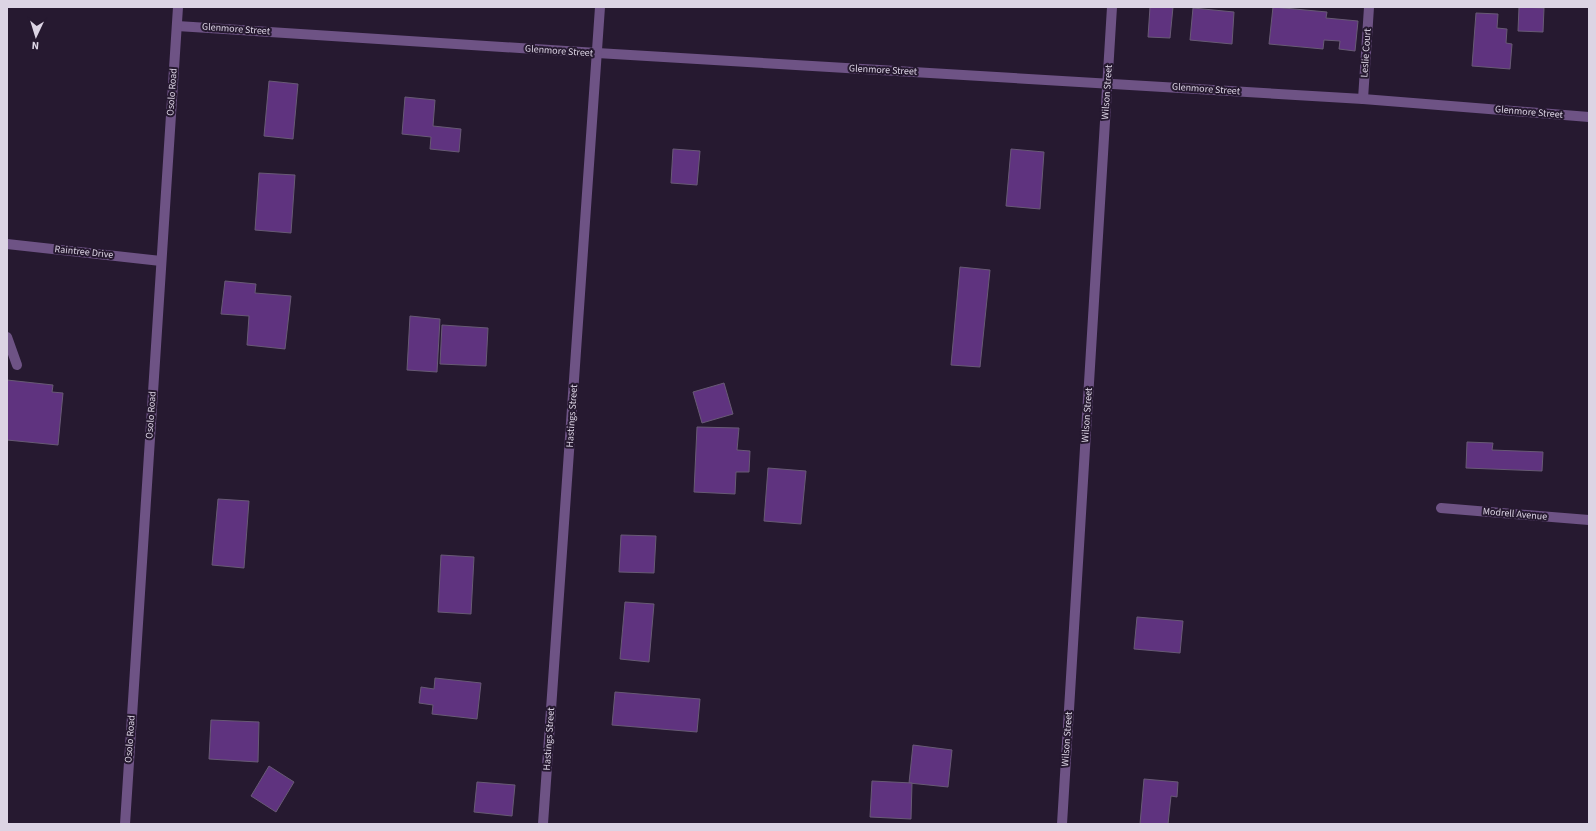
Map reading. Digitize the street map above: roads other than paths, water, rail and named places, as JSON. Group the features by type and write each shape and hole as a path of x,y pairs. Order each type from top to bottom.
{"street":[{"name":"Osolo Road","path":"125,824 178,7"},
{"name":"Hastings Street","path":"542,824 600,7"},
{"name":"Wilson Street","path":"1062,824 1112,7"},
{"name":"Leslie Court","path":"1363,99 1369,7"},
{"name":"Glenmore Street","path":"177,26 1363,99 1589,117"},
{"name":"Raintree Drive","path":"7,244 161,261"},
{"path":"7,337 17,365"},
{"name":"Modrell Avenue","path":"1441,508 1589,520"}]}
